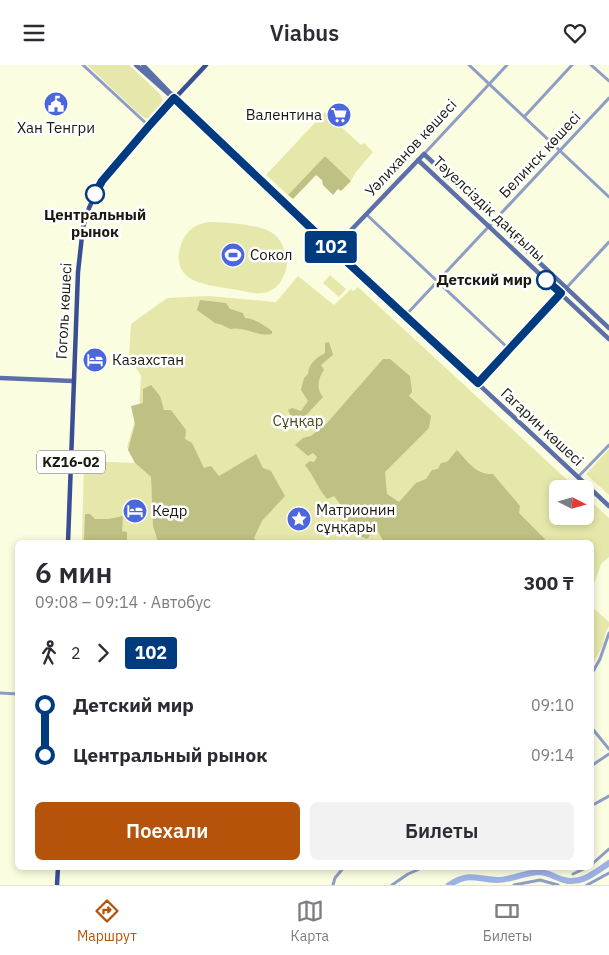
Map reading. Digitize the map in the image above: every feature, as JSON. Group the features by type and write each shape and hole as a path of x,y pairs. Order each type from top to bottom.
{"main road":[{"name":"Гоголь көшесі","path":"68,540 78,269 85,217 102,181 174,98 206,65"},
{"path":"57,885 58,870"}],"street":[{"path":"83,65 149,126"},
{"name":"Гагарин көшесі","path":"136,65 165,93 174,98"},
{"name":"Гагарин көшесі","path":"143,65 168,89 174,98 333,249 609,506"},
{"path":"469,65 609,197"},
{"name":"Уәлиханов көшесі","path":"333,249 507,65"},
{"path":"524,117 572,65"},
{"path":"591,65 609,81"},
{"name":"Белинск көшесі","path":"405,316 609,98"},
{"name":"Тәуелсіздік даңғылы","path":"424,154 609,328"},
{"name":"Тәуелсіздік даңғылы","path":"418,159 609,339"},
{"path":"366,214 509,349"},
{"path":"478,383 609,242"},
{"path":"0,378 73,381"},
{"path":"578,477 609,445"},
{"path":"594,670 607,647 609,633"},
{"path":"0,693 15,694"},
{"path":"594,732 609,749"},
{"path":"594,764 609,755"},
{"path":"594,804 609,797"},
{"path":"594,862 609,849"},
{"path":"333,885 339,870"},
{"path":"392,885 417,870"},
{"path":"574,873 581,870"},
{"path":"587,885 609,873"},
{"path":"514,885 540,880 558,885"}],"green space":[{"path":"87,65 129,65 160,94 163,101 147,119 139,114"},
{"path":"325,112 361,145 364,143 373,152 351,181 325,156 288,195 266,175"},
{"path":"325,156 351,181 341,191 338,189 333,195 316,175 293,199 288,195"},
{"name":"Сокол","path":"208,222 253,226 262,228 275,235 282,244 287,260 285,272 278,285 266,292 251,293 211,286 192,279 184,273 180,266 179,255 182,242 192,228"},
{"path":"330,275 346,289 339,297 323,283"},
{"name":"Сұңқар","path":"298,276 334,305 351,289 353,291 358,287 567,480 549,480 549,525 594,525 594,504 609,518 609,557 601,564 594,584 594,540 82,540 84,461 135,463 151,477 153,515 153,476 127,447 139,407 141,376 129,356 131,324 167,298 209,296 276,302"},
{"path":"200,300 226,303 230,309 243,313 245,318 266,327 272,331 272,334 267,335 235,328 230,329 215,323 197,310"},
{"path":"329,342 333,355 321,365 324,370 320,376 319,383 319,391 323,397 297,425 294,423 288,410 292,408 301,411 308,401 301,390 304,378 314,361 325,353 325,343"},
{"path":"383,359 390,359 410,376 412,392 409,396 431,416 429,428 385,472 387,494 399,502 416,483 426,479 432,470 438,469 441,463 447,462 457,450 477,470 493,474 520,506 519,513 545,539 383,540 378,532 373,532 367,539 340,527 344,509 334,496 327,499 305,465 310,461 314,462 317,457 313,453 308,456 295,445 303,438 311,436 327,423"},
{"path":"151,385 160,396 164,410 171,410 186,430 185,439 192,443 204,468 211,466 219,476 256,454 263,468 271,471 285,496 262,521 254,538 256,540 157,540 153,526 151,477 135,463 128,450 135,424 131,406 143,403 143,389"},
{"path":"609,449 609,495 586,474"},
{"path":"85,514 90,514 95,519 123,516 122,531 127,532 127,540 84,540"},
{"path":"594,609 609,622 603,645 594,662"}],"waterway":[{"path":"449,885 467,877 502,880 538,872 564,880 576,881 588,877 609,863"}],"bus line":[{"name":"102","path":"95,194 102,181 174,98 478,383 561,293 546,280"}],"place":[{"name":"Хан Тенгри","path":"56,104"},
{"name":"Валентина","path":"339,115"},
{"name":"Центральный рынок","path":"95,194"},
{"name":"Сокол","path":"233,255"},
{"name":"Детский мир","path":"546,280"},
{"name":"Казахстан","path":"95,360"},
{"name":"Кедр","path":"135,511"},
{"name":"Матрионин сұңқары","path":"299,519"}]}
